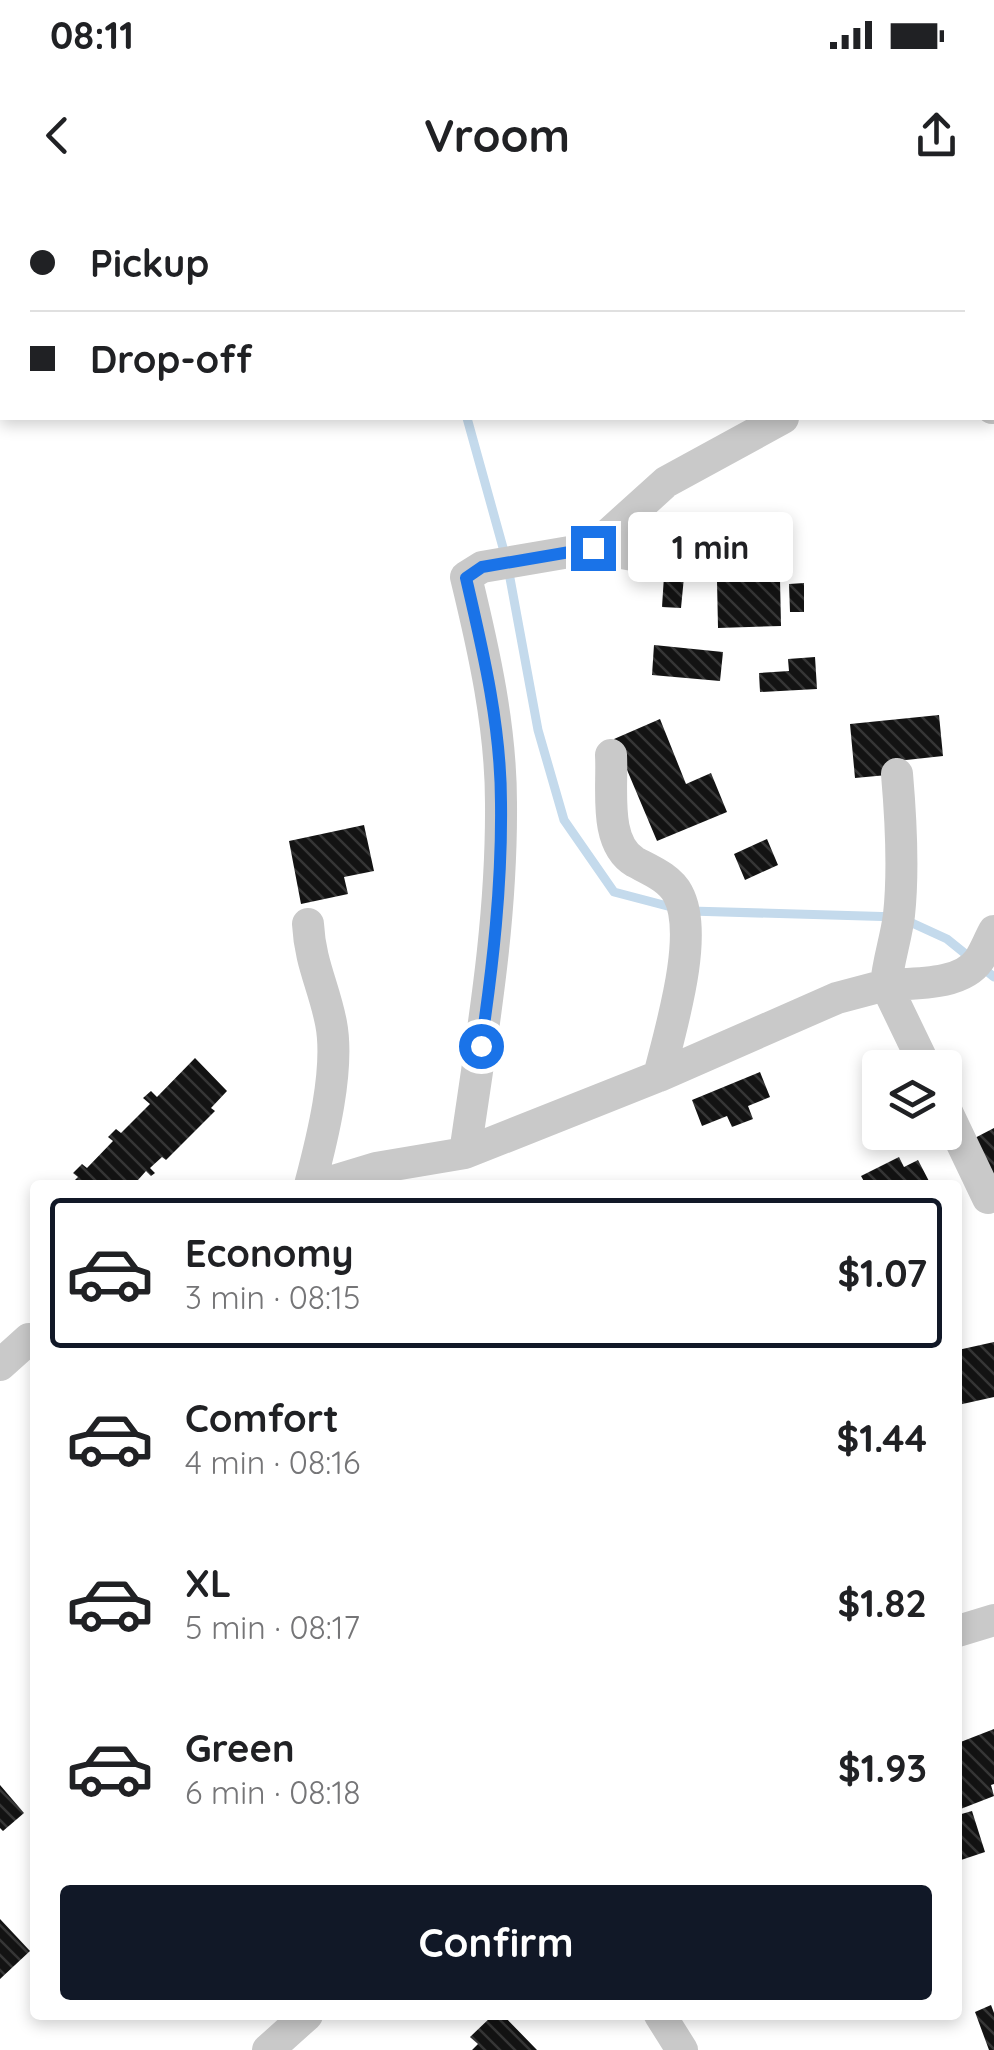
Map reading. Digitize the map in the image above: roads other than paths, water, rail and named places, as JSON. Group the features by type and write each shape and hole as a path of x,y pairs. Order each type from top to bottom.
{"street":[{"path":"593,548 666,482 778,420"},
{"path":"464,1152 497,939 502,800 486,660 466,578 482,567 593,548 650,558"},
{"path":"611,754 615,842 624,855 657,873 677,892 687,924 677,1002 658,1076"},
{"path":"897,774 902,830 899,917 888,958 886,985 917,1050"},
{"path":"308,924 309,954 332,1026 330,1091 311,1180"},
{"path":"336,1180 376,1168 464,1152 658,1076 837,998 886,985 962,975 977,964 994,931"},
{"path":"962,1144 988,1198"},
{"path":"0,1365 29,1339"},
{"path":"962,1630 994,1620"},
{"path":"268,2050 301,2020"},
{"path":"663,2020 682,2050"}],"waterway":[{"path":"468,420 507,562 538,730 564,820 614,892 675,908"},
{"path":"690,911 899,917 947,939 994,977"}]}
